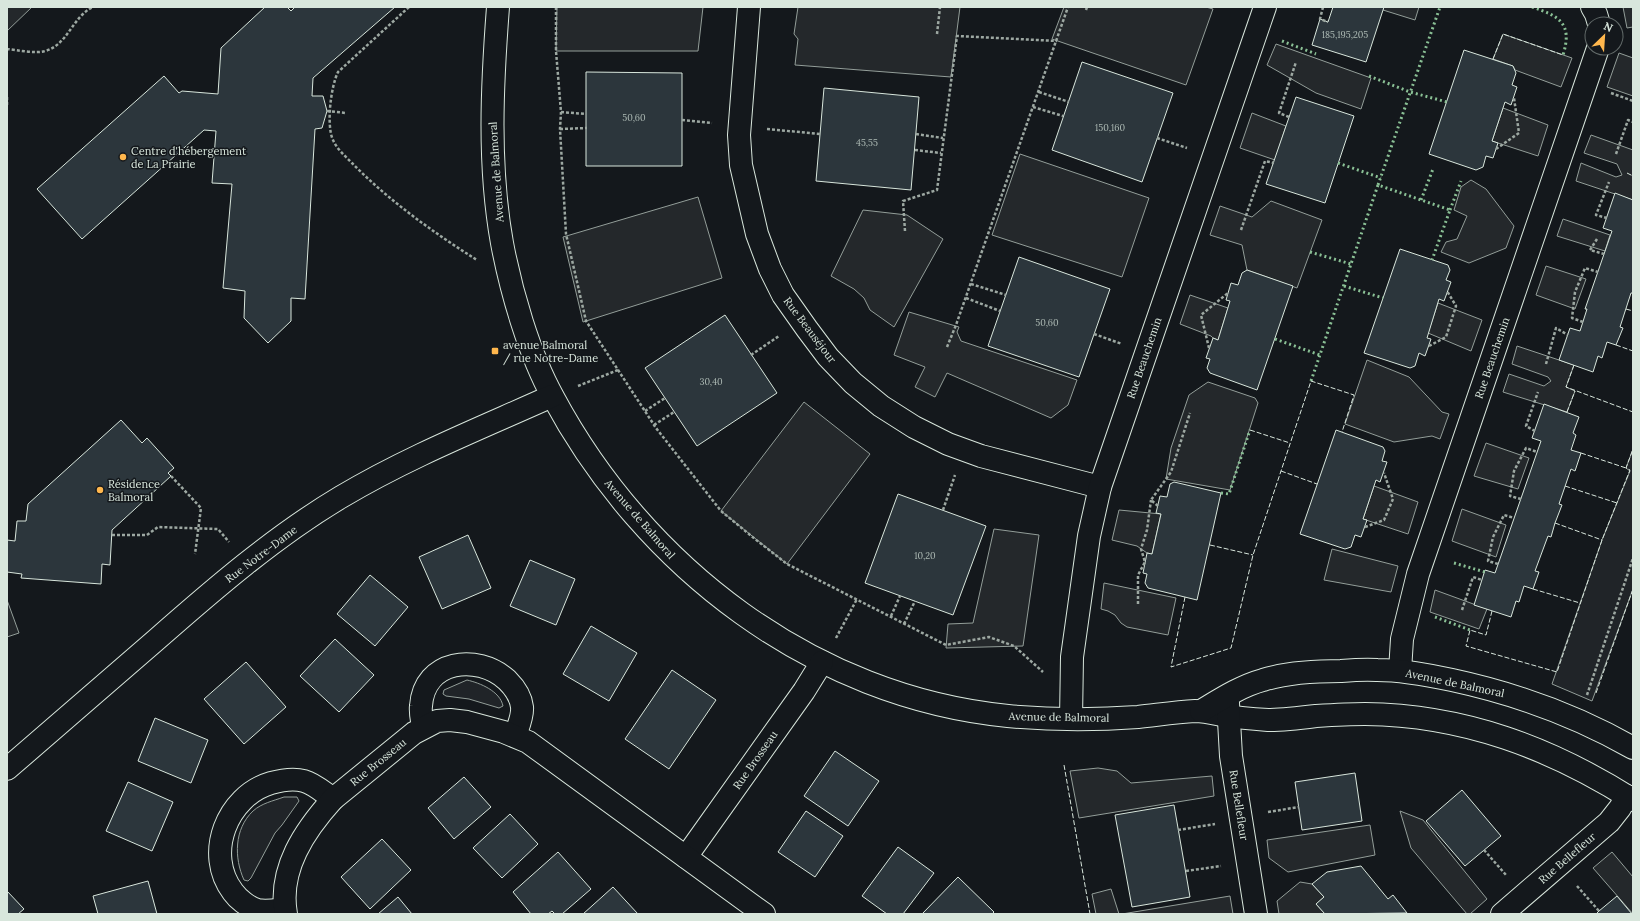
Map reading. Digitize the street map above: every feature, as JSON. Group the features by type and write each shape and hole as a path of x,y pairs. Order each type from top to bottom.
{"street":[{"name":"Avenue de Balmoral","path":"498,7 492,105 494,173 497,209 503,246 517,305 540,369 552,396 610,486 657,542 684,568 737,610 768,632 822,662 872,685 902,696 935,705 970,712 1038,719 1071,719 1135,717 1201,711 1228,706 1252,684 1280,676 1321,671 1400,671 1434,676 1508,694 1554,709 1586,723 1633,748"},
{"name":"Rue Beauséjour","path":"749,7 739,135 740,165 756,234 770,269 783,295 801,322 828,357 852,383 881,406 914,427 948,444 981,456 1100,487"},
{"name":"Rue Beauchemin","path":"1071,719 1072,658 1089,536 1100,487 1265,7"},
{"path":"1592,7 1597,16"},
{"name":"Rue Beauchemin","path":"1400,671 1402,639 1423,559 1595,56"},
{"name":"Rue Notre-Dame","path":"7,769 195,606 234,574 305,521 341,498 418,456 552,396"},
{"name":"Rue Brosseau","path":"686,857 801,695 822,662"},
{"path":"424,727 421,715 421,705 428,686 433,678 443,670 467,663 492,669 512,685 522,706 522,714 516,736"},
{"path":"1228,706 1269,720 1326,715 1371,714 1422,718 1447,722 1493,734 1555,756 1630,798"},
{"name":"Rue Bellefleur","path":"1228,706 1232,756 1256,914"},
{"name":"Rue Brosseau","path":"332,799 314,786 292,779 278,781 262,786 248,794 236,806 227,820 222,834 220,861 223,875 237,898 257,910 285,912 284,895 286,879 294,853 308,829 332,799 414,733 436,721 450,720 488,727 516,736 537,748 764,914"},
{"name":"Rue Bellefleur","path":"1502,914 1609,822 1630,798"}],"path":[{"path":"7,49 44,52 56,47 80,15 93,7"},
{"path":"409,7 338,72 334,80 329,120 332,138 336,147 360,172 404,208 477,260"},
{"path":"556,7 556,51 561,112 560,129 566,234 586,321 654,425 721,511 755,540 787,564 946,645 989,637 1014,646 1043,672"},
{"path":"937,34 940,7"},
{"path":"947,347 971,284 1068,7"},
{"path":"1323,7 1320,20 1328,22"},
{"path":"905,231 902,201 937,190 957,36 1057,41"},
{"path":"1289,117 1279,113 1296,62"},
{"path":"1039,92 1069,102"},
{"path":"7,98 7,107"},
{"path":"1496,149 1519,133 1514,98"},
{"path":"1033,107 1063,116"},
{"path":"327,111 346,113"},
{"path":"561,112 586,114"},
{"path":"1616,154 1628,120 1633,122"},
{"path":"560,129 586,128"},
{"path":"916,134 943,138"},
{"path":"1157,138 1213,158"},
{"path":"915,150 941,153"},
{"path":"1241,230 1265,161 1274,163"},
{"path":"1607,218 1596,215 1609,182"},
{"path":"1597,239 1590,250 1604,254"},
{"path":"1583,322 1572,318 1575,292 1586,268 1598,272"},
{"path":"971,284 1006,295"},
{"path":"1429,346 1446,337 1450,325 1456,306 1447,291"},
{"path":"1209,348 1201,315 1228,293"},
{"path":"966,298 1000,311"},
{"path":"751,355 801,322"},
{"path":"1546,364 1556,328 1568,335"},
{"path":"576,386 618,370"},
{"path":"1535,431 1526,426 1538,392"},
{"path":"645,411 665,398"},
{"path":"654,425 674,412"},
{"path":"1138,604 1138,575 1145,562 1141,549 1147,530 1150,500 1171,472 1190,412"},
{"path":"1521,499 1510,496 1514,471 1526,448 1537,452"},
{"path":"943,510 964,450"},
{"path":"1364,527 1384,520 1393,499 1384,473"},
{"path":"171,476 201,508 200,528 195,554"},
{"path":"1150,500 1158,506"},
{"path":"1498,564 1488,561 1493,537 1504,515 1514,518"},
{"path":"112,535 147,535 158,527 218,529 230,542"},
{"path":"1586,699 1633,558"},
{"path":"1462,610 1473,577 1482,580"},
{"path":"891,616 900,596"},
{"path":"822,662 857,600"},
{"path":"904,624 915,601"},
{"path":"1178,830 1299,807"},
{"path":"1484,850 1523,896"},
{"path":"1186,871 1248,862"},
{"path":"1559,865 1599,911"}],"shaded area":[{"path":"7,7 32,7 7,31"},
{"path":"557,7 703,7 698,51 556,51"},
{"path":"798,7 960,7 951,77 795,65 798,39 794,34"},
{"path":"1064,7 1206,7 1213,9 1186,85 1052,39"},
{"path":"1384,7 1419,7 1415,20 1383,10"},
{"path":"1623,7 1633,7 1633,27 1627,28"},
{"path":"1503,34 1572,58 1561,87 1515,70 1513,66 1493,59"},
{"path":"1276,44 1371,78 1361,109 1316,93 1267,65"},
{"path":"1624,55 1633,58 1633,96 1607,87 1618,56"},
{"path":"1503,108 1548,125 1538,156 1492,141"},
{"path":"1252,113 1286,126 1275,160 1240,148"},
{"path":"1591,135 1633,150 1633,200 1576,181 1581,163 1616,177 1622,175 1617,164 1584,153"},
{"path":"1020,154 1149,198 1122,277 992,235"},
{"path":"1471,180 1486,189 1514,226 1506,248 1469,263 1441,252 1446,242 1457,239 1467,216 1454,210 1461,187"},
{"path":"698,197 722,278 583,322 563,237"},
{"path":"1271,201 1322,220 1297,288 1247,270 1242,245 1210,235 1220,206 1252,217"},
{"path":"863,210 907,215 943,239 894,327 870,310 864,298 854,289 831,276"},
{"path":"1563,219 1610,235 1605,251 1557,236"},
{"path":"1546,266 1586,279 1575,309 1536,295"},
{"path":"1190,295 1228,308 1218,340 1180,324"},
{"path":"1438,303 1482,320 1471,351 1428,333"},
{"path":"909,312 959,327 957,332 961,341 1077,380 1068,405 1051,418 947,373 935,397 915,387 925,367 894,355"},
{"path":"1517,346 1574,365 1566,387 1575,391 1567,412 1503,392 1509,374 1544,386 1551,381 1548,377 1512,364"},
{"path":"1367,360 1409,377 1442,412 1449,414 1440,439 1432,436 1394,442 1345,424"},
{"path":"1208,382 1255,398 1258,403 1230,490 1166,479 1171,448 1189,395"},
{"path":"804,402 870,454 787,564 721,511"},
{"path":"1486,443 1529,458 1518,489 1474,476"},
{"path":"1633,449 1633,589 1592,701 1552,684 1602,540 1630,471 1626,468"},
{"path":"1374,486 1418,502 1408,534 1363,519"},
{"path":"1462,509 1506,525 1496,557 1452,541"},
{"path":"1119,510 1161,514 1152,554 1147,553 1137,546 1112,540"},
{"path":"994,529 1039,535 1023,646 946,648 948,624 973,623"},
{"path":"1332,549 1398,566 1391,592 1324,580"},
{"path":"1104,583 1176,598 1168,635 1127,627 1121,623 1115,615 1101,609"},
{"path":"1435,590 1487,609 1479,629 1430,612"},
{"path":"7,600 19,633 7,637"},
{"path":"467,680 489,688 498,696 503,706 499,708 469,699 446,696 443,694 444,690"},
{"path":"1098,768 1117,771 1131,783 1212,776 1214,796 1079,818 1070,771"},
{"path":"284,797 297,797 299,801 275,833 251,878 248,881 244,880 237,853 239,835 242,826 256,808"},
{"path":"1400,811 1423,820 1487,899 1470,914 1467,914 1411,848"},
{"path":"1370,825 1375,855 1288,872 1269,858 1267,840"},
{"path":"1612,852 1633,877 1633,914 1593,868"},
{"path":"1300,882 1312,884 1324,897 1316,904 1325,914 1279,914 1277,901"},
{"path":"1111,889 1119,914 1096,914 1092,894"},
{"path":"1230,896 1233,914 1122,914"}],"building":[{"name":"Centre d'hébergement de La Prairie","path":"265,7 287,7 291,11 295,7 395,7 313,78 312,96 323,96 327,111 322,128 315,129 305,299 291,298 291,321 268,343 244,318 245,291 223,288 232,184 212,183 216,131 204,130 82,239 37,189 164,76 179,93 182,91 218,94 221,48"},
{"path":"1333,7 1384,7 1366,62 1312,45 1320,19 1328,22"},
{"path":"1464,50 1513,66 1516,73 1512,85 1517,87 1511,105 1505,102 1492,141 1498,143 1493,158 1486,156 1483,167 1476,170 1429,154"},
{"path":"1082,62 1173,93 1142,182 1052,150"},
{"path":"586,72 682,73 682,166 586,166"},
{"path":"824,88 919,97 911,190 816,181"},
{"path":"1296,97 1354,116 1325,203 1266,184"},
{"path":"1615,193 1633,200 1633,293 1631,293 1620,327 1623,328 1616,345 1607,342 1602,358 1598,356 1593,372 1559,360 1570,328 1580,331 1587,309 1585,309 1612,231 1603,228"},
{"path":"1400,249 1448,265 1450,270 1446,280 1451,282 1444,301 1439,299 1427,338 1431,339 1425,356 1419,353 1415,366 1410,368 1364,353"},
{"path":"1019,257 1110,289 1079,377 988,346"},
{"path":"1247,270 1293,286 1257,390 1210,373 1207,368 1210,359 1206,358 1213,338 1218,340 1230,301 1226,300 1231,283 1238,285 1242,273"},
{"path":"725,315 777,393 697,446 645,368"},
{"path":"1544,404 1579,417 1573,433 1576,435 1571,450 1581,453 1575,471 1571,469 1559,504 1562,505 1551,537 1548,536 1535,571 1539,572 1533,589 1524,586 1519,602 1516,601 1511,617 1474,605 1485,570 1495,573 1541,441 1532,438"},
{"name":"Résidence Balmoral","path":"121,420 142,443 147,438 174,468 168,473 171,476 112,530 110,565 102,564 101,584 21,578 22,574 7,572 7,540 15,541 17,521 26,521 28,504"},
{"path":"1336,430 1383,447 1385,451 1382,461 1387,462 1380,482 1376,480 1363,519 1367,520 1361,537 1355,535 1351,547 1345,549 1300,534"},
{"path":"1174,482 1221,493 1197,600 1148,588 1145,583 1147,574 1143,573 1147,553 1152,554 1161,514 1156,513 1160,496 1167,497 1170,484"},
{"path":"898,494 986,526 953,615 865,583"},
{"path":"468,535 491,588 442,609 419,557"},
{"path":"530,560 575,579 556,625 510,606"},
{"path":"370,575 408,607 375,646 337,614"},
{"path":"591,626 637,653 609,701 563,674"},
{"path":"335,639 374,675 339,712 300,676"},
{"path":"246,662 286,707 244,744 204,699"},
{"path":"672,670 716,700 669,769 625,739"},
{"path":"155,718 208,740 191,783 138,761"},
{"path":"835,751 879,781 848,826 804,796"},
{"path":"1355,773 1362,821 1302,830 1295,782"},
{"path":"464,777 491,807 454,839 428,808"},
{"path":"128,782 173,802 152,851 106,831"},
{"path":"1462,790 1501,836 1465,866 1426,821"},
{"path":"1174,805 1190,897 1132,907 1115,815"},
{"path":"806,811 843,836 815,877 778,852"},
{"path":"510,814 538,844 502,878 473,848"},
{"path":"382,839 411,870 370,909 341,877"},
{"path":"898,847 934,873 903,914 887,914 862,896"},
{"path":"558,852 591,889 562,914 555,914 552,911 548,914 531,914 513,892"},
{"path":"1361,866 1388,899 1393,895 1407,913 1325,914 1316,904 1324,897 1312,884 1327,872"},
{"path":"958,877 994,912 992,914 922,914"},
{"path":"148,881 157,914 98,914 93,896"},
{"path":"613,887 638,914 583,914"},
{"path":"7,891 24,909 18,914 7,914"},
{"path":"1617,896 1632,914 1596,914 1599,911"},
{"path":"398,897 412,914 378,914"}],"hedge":[{"path":"1378,185 1440,7"},
{"path":"1532,7 1550,14 1561,22 1565,28 1566,44 1563,55"},
{"path":"1282,41 1316,54"},
{"path":"1369,76 1410,92 1447,102"},
{"path":"1338,163 1381,178"},
{"path":"1421,200 1433,169"},
{"path":"1450,210 1461,181"},
{"path":"1311,381 1378,185 1450,210 1432,260"},
{"path":"1310,252 1351,264"},
{"path":"1344,286 1383,298"},
{"path":"1275,339 1320,355"},
{"path":"1221,493 1229,494 1250,430"},
{"path":"1454,563 1485,572"},
{"path":"1435,617 1470,630"}],"fence":[{"path":"1493,59 1503,34 1563,55"},
{"path":"1627,173 1633,176"},
{"path":"1626,309 1633,311"},
{"path":"1616,345 1633,351"},
{"path":"1574,365 1566,387 1633,412"},
{"path":"1185,597 1171,667 1231,648 1253,555 1311,381 1354,395 1342,432"},
{"path":"1567,412 1575,391"},
{"path":"1250,430 1290,443"},
{"path":"1492,611 1486,635 1470,630 1466,646 1557,672 1602,540 1630,470 1626,468 1633,449"},
{"path":"1581,453 1626,468"},
{"path":"1281,471 1317,484"},
{"path":"1565,486 1617,503"},
{"path":"1555,523 1602,540"},
{"path":"1210,545 1253,555"},
{"path":"1533,589 1580,603"},
{"path":"1596,693 1633,589"},
{"path":"1064,765 1090,914"}],"place":[{"name":"Centre d'hébergement de La Prairie","path":"123,157"},
{"name":"avenue Balmoral / rue Notre-Dame","path":"495,351"},
{"name":"Résidence Balmoral","path":"100,490"}]}
